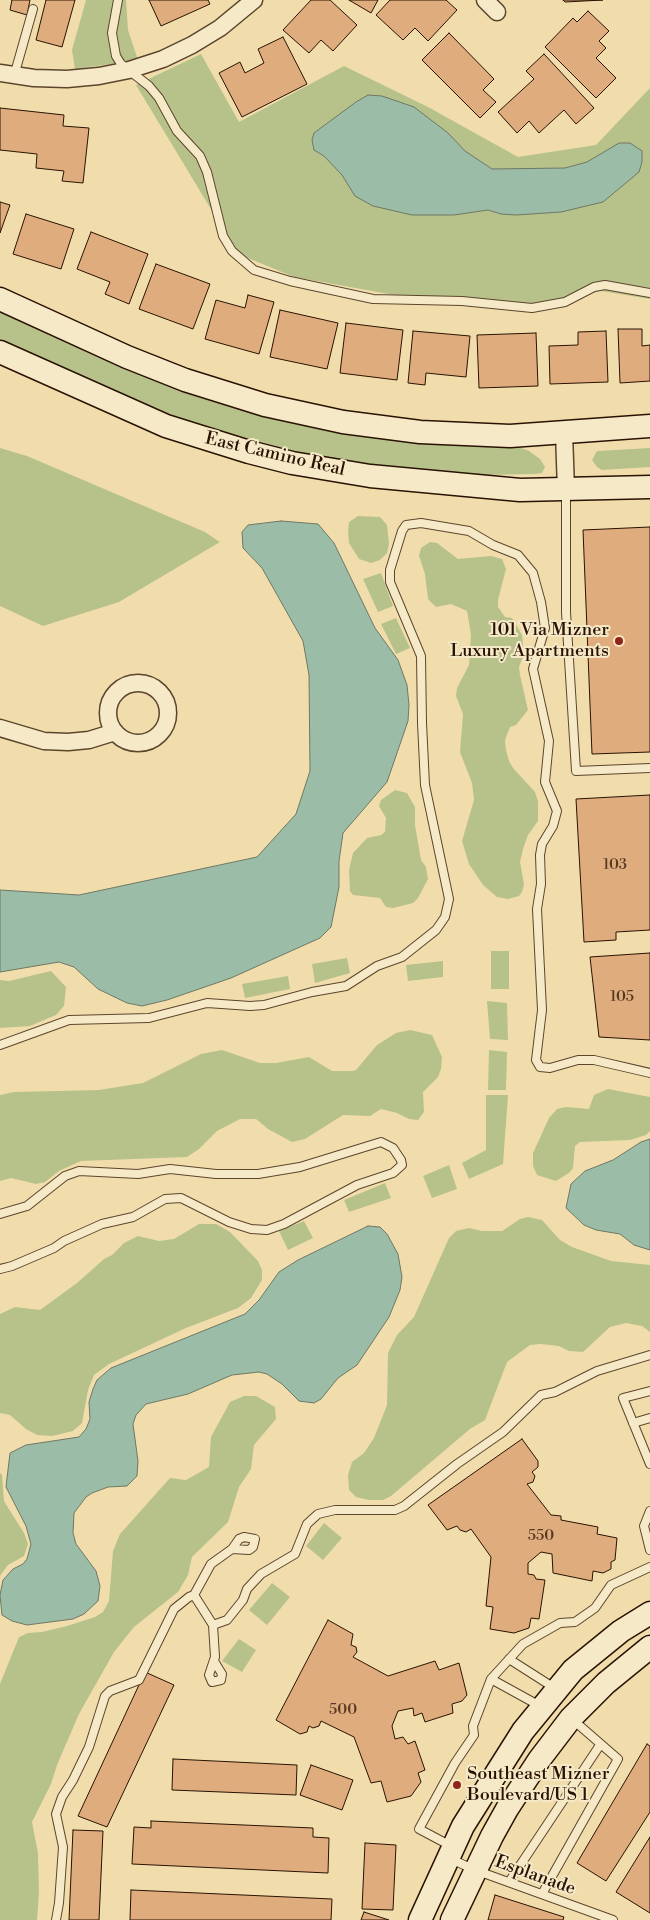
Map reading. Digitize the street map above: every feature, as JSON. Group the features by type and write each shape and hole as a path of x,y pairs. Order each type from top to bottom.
{"street":[{"path":"7,75 67,79 99,76 129,70 163,59 192,45 220,28 254,0"},
{"path":"0,299 154,368 265,405 343,422 420,432 510,436 650,426"},
{"name":"East Camino Real","path":"0,352 166,426 217,443 292,463 408,481 520,490 650,487"},
{"path":"564,433 566,490"},
{"path":"0,728 44,740 68,742 89,740 114,732"},
{"path":"420,1920 450,1852 523,1731 573,1670 598,1648 650,1613"},
{"path":"452,1920 475,1870 507,1809 571,1718 606,1683 650,1647"}],"lane":[{"path":"118,0 112,33 116,56 129,70 149,86 159,98 177,131 200,156 207,172 223,236 232,251 254,270 290,282 373,299 462,301 532,308 565,302 594,287 605,285 650,293"},
{"path":"7,75 32,9"},
{"path":"566,490 566,612 576,771 650,768"},
{"path":"0,1045 69,1020 149,1018 207,1003 264,1005 346,986 377,966 402,957 436,930 445,917 449,899 425,785 421,656 390,582 390,570 402,531 406,525 421,523 469,531 493,545 518,555 533,573 541,602 545,628 533,669 549,741 546,782 557,811 553,826 542,844 540,855 540,884 537,909 542,1010 536,1060 540,1067 550,1068 578,1060 594,1060 650,1073"},
{"path":"0,1214 27,1206 65,1176 79,1171 138,1174 170,1169 216,1174 258,1174 300,1167 381,1142 393,1148 401,1160 402,1166 393,1173 357,1185 284,1224 267,1230 251,1229 229,1222 181,1198 165,1199 133,1216 102,1224 64,1241 54,1248 12,1266 0,1269"},
{"path":"213,1625 227,1620 243,1600 247,1589 261,1574 295,1554 307,1524 318,1514 335,1510 395,1510 404,1506 457,1464 503,1432 540,1395 555,1392 597,1370 650,1355"},
{"path":"650,1391 623,1398 650,1464"},
{"path":"633,1423 650,1418"},
{"path":"650,1511 644,1526 650,1550"},
{"path":"56,1920 63,1847 56,1814 62,1797 74,1780 89,1747 100,1704 110,1691 138,1680 174,1608 194,1595 211,1564 232,1549"},
{"path":"543,1708 491,1678 523,1644 560,1623 575,1622 595,1608 611,1585 650,1567"},
{"path":"194,1595 213,1625 214,1661"},
{"path":"509,1659 557,1690"},
{"name":"Esplanade","path":"491,1678 473,1726 474,1735 455,1763 419,1829 475,1870 613,1920"},
{"path":"542,1894 618,1759 571,1718"},
{"path":"509,1882 600,1744"}],"green space":[{"path":"86,0 126,0 128,30 138,60 75,69 72,50"},
{"path":"201,54 239,122 344,66 428,107 518,157 596,145 650,88 650,299 601,291 537,307 428,301 294,277 238,254 136,85"},
{"path":"0,311 190,392 508,443 529,451 540,459 545,467 542,473 535,474 483,475 381,468 266,446 208,430 117,397 0,343"},
{"path":"0,448 27,456 205,532 220,542 119,602 43,626 0,606"},
{"path":"650,448 650,467 602,470 592,460 597,451"},
{"path":"358,516 380,517 387,525 389,544 387,553 380,560 371,563 359,559 349,543 349,522"},
{"path":"430,542 437,543 458,559 491,556 502,559 506,569 498,607 505,617 512,618 522,635 524,654 519,667 528,710 516,725 510,727 505,740 509,761 513,768 535,792 538,801 538,821 528,835 520,862 524,884 522,892 519,896 508,899 497,897 483,885 469,864 462,841 474,800 472,783 460,752 463,714 456,696 457,688 469,665 471,635 467,611 451,604 436,607 428,599 425,574 419,556 421,548"},
{"path":"381,573 393,606 378,612 363,579"},
{"path":"396,618 410,648 396,654 381,624"},
{"path":"395,790 407,793 415,807 415,825 421,860 426,867 428,879 418,898 413,903 393,908 386,907 380,898 353,895 350,891 349,870 353,853 367,838 381,835 385,832 386,818 379,806 381,800"},
{"path":"491,951 509,951 509,989 491,989"},
{"path":"347,958 350,973 315,983 312,964"},
{"path":"443,961 443,977 408,981 406,965"},
{"path":"51,971 66,987 64,1006 56,1015 30,1026 0,1028 0,980 9,981"},
{"path":"288,976 290,989 245,998 242,984"},
{"path":"487,1001 507,1003 508,1040 490,1039"},
{"path":"410,1030 432,1035 442,1057 438,1077 423,1092 424,1112 418,1120 409,1119 397,1113 381,1109 370,1116 343,1115 305,1139 292,1142 268,1129 256,1119 240,1119 217,1131 199,1149 187,1157 81,1161 59,1171 45,1182 36,1184 11,1178 0,1181 0,1095 14,1092 99,1090 143,1083 201,1054 222,1050 260,1063 276,1063 309,1057 332,1071 352,1071 356,1070 377,1045 396,1033"},
{"path":"489,1050 507,1052 506,1090 488,1090"},
{"path":"608,1089 650,1097 650,1131 646,1135 630,1140 580,1142 575,1146 573,1168 569,1173 556,1181 537,1175 533,1166 533,1153 549,1118 557,1109 566,1107 589,1109 594,1095"},
{"path":"486,1095 508,1095 503,1164 469,1179 462,1163 486,1150"},
{"path":"449,1165 457,1189 432,1198 423,1176"},
{"path":"385,1183 391,1198 349,1212 344,1200"},
{"path":"528,1217 542,1220 560,1240 572,1247 611,1261 650,1265 650,1332 642,1326 626,1323 610,1327 583,1352 569,1351 559,1346 530,1345 507,1362 485,1420 470,1429 391,1496 383,1500 369,1500 356,1497 349,1490 348,1475 352,1462 364,1453 374,1438 387,1405 388,1353 397,1335 414,1317 449,1238 456,1231 469,1228 482,1231 502,1231 520,1219"},
{"path":"304,1221 313,1238 288,1250 279,1231"},
{"path":"199,1224 216,1224 230,1232 258,1261 262,1270 262,1280 251,1298 238,1308 186,1328 109,1364 94,1375 88,1390 82,1423 73,1431 52,1436 37,1435 26,1429 10,1415 0,1413 0,1314 15,1307 40,1310 77,1283 124,1243 138,1236 159,1241 174,1239"},
{"path":"244,1396 256,1396 275,1407 276,1419 254,1445 251,1469 239,1487 228,1522 192,1557 188,1575 178,1592 134,1627 114,1652 79,1714 51,1784 32,1822 38,1853 39,1892 37,1920 0,1920 0,1684 19,1637 28,1633 67,1626 95,1617 103,1612 109,1601 113,1551 120,1534 170,1478 186,1480 209,1467 211,1437 230,1402"},
{"path":"0,1473 2,1475 4,1501 24,1533 28,1544 24,1556 8,1565 0,1576"},
{"path":"324,1523 342,1538 323,1560 306,1546"},
{"path":"272,1583 290,1597 267,1625 249,1610"},
{"path":"239,1639 256,1650 242,1672 222,1661"}],"shaded area":[{"path":"368,95 382,96 414,107 448,133 465,151 492,169 565,168 587,162 619,143 630,143 642,151 642,162 639,172 603,202 561,212 516,215 501,214 488,210 454,215 412,215 373,206 355,196 342,175 324,156 314,150 312,140 314,133"},
{"path":"281,521 318,524 334,543 375,628 398,660 407,685 408,721 387,782 343,833 339,861 339,887 331,927 320,938 231,978 167,1000 142,1006 127,1003 98,989 74,967 59,962 0,972 0,890 79,895 257,857 296,814 310,771 309,675 303,641 262,568 243,548 242,532 248,525"},
{"path":"650,1139 650,1250 634,1245 620,1234 596,1230 584,1225 566,1208 571,1184 585,1171 613,1160 641,1142"},
{"path":"368,1226 380,1227 387,1234 398,1254 402,1277 400,1290 389,1317 357,1365 338,1378 321,1399 314,1403 299,1401 282,1384 267,1374 259,1372 232,1375 188,1394 146,1404 136,1415 133,1424 138,1461 137,1476 127,1486 108,1487 92,1493 86,1497 74,1513 73,1533 76,1544 96,1571 100,1586 98,1601 84,1614 73,1619 27,1625 12,1621 2,1615 0,1595 3,1580 13,1569 23,1564 27,1559 31,1544 26,1526 6,1487 10,1453 26,1445 79,1437 86,1429 90,1419 89,1402 97,1380 111,1368 245,1314 259,1300 279,1272 298,1260"}],"building":[{"path":"12,0 30,0 27,15 10,10"},
{"path":"46,0 75,0 62,47 36,40"},
{"path":"149,0 208,0 210,4 161,26"},
{"path":"311,0 330,0 357,25 333,51 321,40 309,53 283,30"},
{"path":"349,0 378,0 371,13"},
{"path":"390,0 446,0 457,10 428,41 415,28 403,40 376,15"},
{"path":"563,0 603,0 565,2"},
{"path":"588,11 609,31 599,41 606,48 596,58 616,78 596,98 545,47 573,18 577,22"},
{"path":"449,33 494,79 483,90 496,102 480,118 422,60"},
{"path":"283,37 307,84 242,117 219,73 240,62 245,73 264,63 258,49"},
{"path":"544,54 594,108 576,124 564,110 539,133 529,121 517,133 498,112 534,79 526,71"},
{"path":"0,108 64,115 63,126 89,128 83,183 62,181 64,171 36,168 37,154 0,150"},
{"path":"0,202 10,205 0,233"},
{"path":"26,214 74,229 61,269 13,254"},
{"path":"91,232 148,254 129,304 105,294 110,282 77,269"},
{"path":"156,264 210,284 193,329 139,309"},
{"path":"248,295 274,302 259,354 205,339 216,300 245,308"},
{"path":"280,310 338,323 327,369 270,357"},
{"path":"346,323 403,330 397,380 340,373"},
{"path":"618,329 642,329 642,346 650,345 650,381 620,383"},
{"path":"413,331 470,336 466,377 426,373 425,385 408,383"},
{"path":"606,331 608,382 550,384 549,346 578,345 578,332"},
{"path":"536,333 538,386 479,388 477,335"},
{"name":"101 Via Mizner Luxury Apartments","path":"650,527 650,752 592,754 583,530"},
{"path":"650,795 650,930 616,932 616,940 584,942 576,799"},
{"path":"650,953 650,1040 599,1037 590,957"},
{"path":"522,1439 538,1461 538,1467 532,1472 535,1476 533,1482 527,1484 551,1515 561,1516 561,1520 598,1527 597,1534 617,1538 615,1560 611,1562 611,1569 603,1573 593,1571 592,1581 553,1573 552,1554 541,1552 528,1563 528,1574 534,1575 536,1579 545,1580 539,1619 531,1618 529,1628 514,1633 490,1629 493,1607 486,1606 491,1557 471,1529 466,1532 460,1530 457,1526 447,1530 428,1505"},
{"path":"328,1620 353,1634 351,1645 356,1647 357,1652 353,1657 388,1676 435,1661 439,1670 459,1663 467,1695 462,1701 452,1704 453,1713 425,1722 422,1713 414,1716 413,1708 398,1711 392,1726 395,1739 403,1737 408,1744 415,1741 425,1770 418,1773 421,1782 411,1796 387,1802 381,1781 371,1783 354,1737 321,1721 319,1726 313,1728 309,1726 307,1732 300,1734 276,1720"},
{"path":"145,1672 174,1685 107,1827 78,1816"},
{"path":"647,1744 650,1746 650,1812 606,1881 577,1863"},
{"path":"173,1759 297,1765 296,1795 172,1790"},
{"path":"311,1765 353,1780 342,1810 300,1795"},
{"path":"151,1821 313,1828 313,1837 329,1838 328,1873 132,1864 134,1827 151,1828"},
{"path":"73,1830 103,1831 99,1920 69,1920"},
{"path":"650,1837 650,1913 616,1892"},
{"path":"365,1843 396,1845 393,1910 362,1909"},
{"path":"131,1890 332,1899 331,1920 130,1920"},
{"path":"495,1895 564,1917 563,1920 488,1920"},
{"path":"364,1912 389,1920 361,1920"}],"place":[{"name":"101 Via Mizner Luxury Apartments","path":"619,641"},
{"name":"Southeast Mizner Boulevard/US 1","path":"457,1785"}]}
